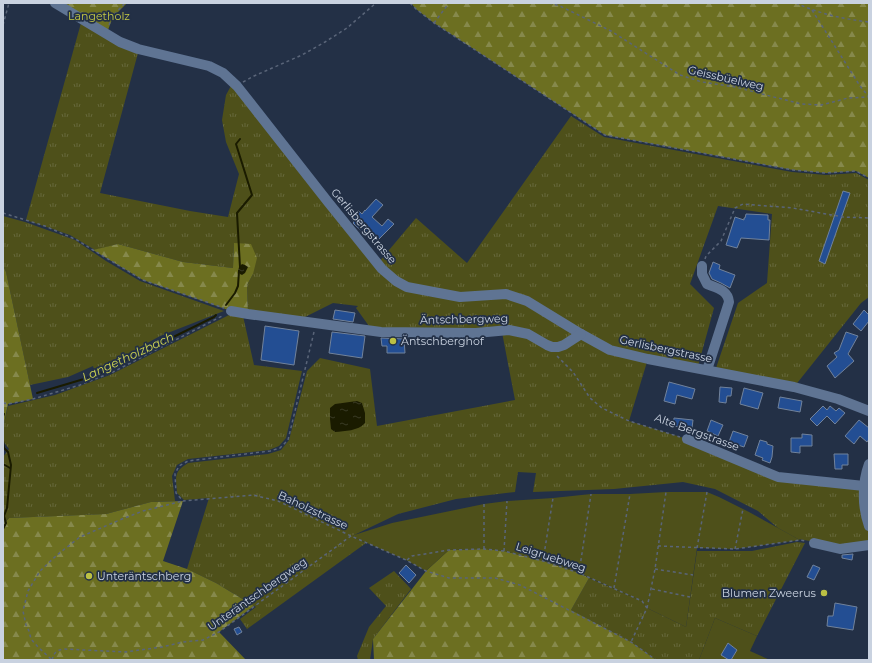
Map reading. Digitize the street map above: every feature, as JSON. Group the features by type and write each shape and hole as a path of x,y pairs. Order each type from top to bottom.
{"street":[{"name":"Gerlisbergstrasse","path":"56,3 106,35 120,42 138,49 209,66 223,73 236,86 382,269 396,281 407,287 460,297 506,294 528,301 610,350 648,359 794,387 838,399 869,411"},
{"path":"702,266 702,274 707,284 722,290 729,297 729,302 707,370"},
{"name":"Äntschbergweg","path":"232,311 381,332 476,333 509,330 528,334 552,347"},
{"path":"552,347 564,345 581,334"},
{"name":"Alte Bergstrasse","path":"687,439 778,477 864,486"},
{"path":"869,464 864,486 865,515 869,526"},
{"path":"814,543 840,549 869,545"}],"path":[{"path":"3,25 9,3"},
{"path":"236,86 254,76 302,55 325,42 347,28 376,3"},
{"path":"410,3 434,23 605,135 793,170 826,173 856,171 869,178"},
{"path":"434,23 449,3"},
{"name":"Geissbüelweg","path":"549,3 560,6 611,31 680,75 702,82 735,87 801,104 821,104 848,98 869,97"},
{"path":"796,3 812,10 844,19 869,22"},
{"path":"106,35 112,17 124,4"},
{"path":"812,10 860,86 869,97"},
{"path":"702,266 706,256 722,241 735,208 743,204 793,208 843,217 869,218"},
{"path":"3,214 45,226 77,240 143,280 232,311"},
{"path":"3,403 8,404 33,399 80,385 113,372 232,311"},
{"path":"183,501 176,492 175,474 179,466 188,461 270,451 280,448 288,440 316,323"},
{"name":"Alte Bergstrasse","path":"552,347 554,352 573,372 590,398 602,408 629,421 687,439"},
{"path":"632,642 647,608 652,589 666,492"},
{"path":"697,548 707,492"},
{"path":"579,573 591,494"},
{"path":"614,588 630,494"},
{"name":"Baholzstrasse","path":"183,501 253,495 278,501 351,536 406,560 426,571 449,578 495,578 520,585 632,642 656,660"},
{"path":"543,561 553,498"},
{"name":"Unteräntschbergweg","path":"52,660 38,648 31,639 22,611 28,591 40,571 80,537 143,511 183,501"},
{"path":"504,551 507,501"},
{"path":"484,504 484,549"},
{"path":"735,549 743,509"},
{"name":"Unteräntschbergweg","path":"52,660 53,654 57,650 64,649 125,652 203,640 219,632 351,536"},
{"path":"658,546 735,549 800,540 814,543"},
{"name":"Leigruebweg","path":"406,560 412,556 449,550 484,549 504,551 543,561 579,573 642,601 647,608"},
{"path":"655,569 693,575"},
{"path":"652,589 690,598"}],"green space":[{"name":"Langetholz","path":"56,3 127,3 113,17 106,35"},
{"path":"411,3 869,3 869,178 856,171 826,173 793,170 605,135 434,23 416,9"},
{"path":"81,23 138,53 100,193 228,217 239,174 226,142 222,120 226,95 232,84 406,290 506,298 526,304 569,330 647,362 629,421 687,439 778,477 864,486 863,523 869,533 869,543 840,546 798,539 778,528 758,511 715,489 683,482 614,489 533,492 536,473 518,472 515,492 456,499 398,514 352,536 366,543 247,629 240,619 256,607 216,583 187,569 209,498 184,500 177,493 176,475 180,469 188,463 268,454 281,450 289,440 307,371 320,358 370,369 377,426 515,400 501,327 476,330 382,328 369,326 356,308 358,306 333,303 299,320 248,313 247,285 253,274 234,243 233,268 183,262 118,244 95,250 70,235 26,220"},
{"path":"571,116 604,137 792,172 826,175 856,173 869,180 869,297 861,303 794,387 715,371 738,303 767,283 772,214 718,206 690,284 714,308 698,366 612,348 529,299 460,295 408,285 379,262 416,218 467,263"},
{"path":"3,216 25,222 75,240 106,261 140,281 224,311 160,336 95,372 93,366 68,377 30,385 6,272 3,266"},
{"path":"234,243 251,244 257,258 253,274 247,285 248,314 231,311 143,280 93,250 118,244 183,262 233,268"},
{"path":"3,266 6,272 33,399 8,404 3,428"},
{"path":"231,314 243,316 254,365 302,371 286,438 279,446 269,450 188,459 177,465 172,476 175,501 151,502 106,514 9,518 9,449 3,441 3,428 8,406 55,395 110,375"},
{"path":"9,449 9,518 3,524 3,457"},
{"path":"707,492 749,512 800,540 735,549 697,548 686,627 647,608 642,601 579,573 543,561 504,551 484,549 449,550 426,571 406,560 351,536 392,523 484,504 591,494"},
{"path":"183,501 163,561 187,569 216,583 254,606 219,632 246,660 3,660 3,524 9,518 106,514 151,502"},
{"path":"797,542 805,543 757,636 715,618 699,660 656,660 631,642 571,610 589,578 642,601 647,608 686,627 697,551 752,551"},
{"path":"484,549 504,551 543,561 579,573 589,578 571,610 631,642 656,660 374,660 373,639 426,571 449,550"},
{"path":"394,571 411,589 373,639 370,660 358,660 357,656 369,627 386,606 369,588"},
{"path":"715,618 757,636 750,651 770,660 699,660"}],"water":[{"path":"242,264 248,267 242,275 238,271"},
{"path":"357,401 362,403 365,413 365,423 359,428 351,430 335,432 331,429 330,408 335,404"}],"building":[{"path":"843,191 850,193 825,264 819,261"},
{"path":"376,199 383,205 372,217 382,226 388,219 394,224 375,243 353,223 354,222 351,218 358,210 362,214"},
{"path":"746,214 768,215 768,220 770,220 769,240 741,238 737,248 726,245 735,217 744,220"},
{"path":"713,262 720,265 719,269 735,275 730,288 712,279 709,273"},
{"path":"335,310 355,313 353,322 333,319"},
{"path":"864,310 869,315 869,321 861,331 853,324"},
{"path":"265,326 299,331 294,365 261,360"},
{"path":"332,332 365,336 362,358 329,353"},
{"path":"846,332 858,336 848,354 854,361 835,378 827,366 837,357 834,353 839,350"},
{"path":"381,338 404,339 405,353 387,353 387,346 382,346"},
{"path":"669,382 695,389 692,399 677,395 675,404 664,401"},
{"path":"720,387 732,388 731,396 727,396 726,403 719,402"},
{"path":"744,388 763,393 758,409 740,404"},
{"path":"780,397 802,401 800,412 778,408"},
{"path":"823,406 827,410 830,406 836,411 839,408 845,413 835,424 827,416 817,426 810,419"},
{"path":"674,418 693,420 692,428 673,426"},
{"path":"711,420 723,425 718,436 707,431"},
{"path":"859,420 869,428 869,439 867,442 860,436 854,444 845,436"},
{"path":"733,431 748,436 744,447 729,442"},
{"path":"802,434 812,435 812,446 800,446 800,453 791,452 791,438 802,438"},
{"path":"760,440 773,446 770,463 755,455"},
{"path":"834,454 848,454 848,465 842,465 842,469 835,469"},
{"path":"853,554 852,560 842,558 842,555"},
{"path":"406,565 416,575 409,583 399,573"},
{"path":"813,565 820,568 814,580 807,577"},
{"path":"835,603 857,607 853,630 827,626 828,616 833,616"},
{"path":"239,627 242,632 237,635 234,629"},
{"path":"728,643 737,650 731,660 721,655"}],"waterway":[{"name":"Langetholzbach","path":"240,139 236,144 252,195 237,213 240,267"},
{"name":"Langetholzbach","path":"226,305 235,293 238,286 239,271"},
{"name":"Langetholzbach","path":"37,393 94,376 216,315"},
{"path":"3,440 4,448 8,452 11,465 7,508 4,516 6,523 3,529"},
{"name":"Langetholzbach","path":"3,464 10,468"}],"place":[{"name":"Äntschberghof","path":"393,341"},
{"name":"Unteräntschberg","path":"89,576"},
{"name":"Blumen Zweerus","path":"824,593"}]}
